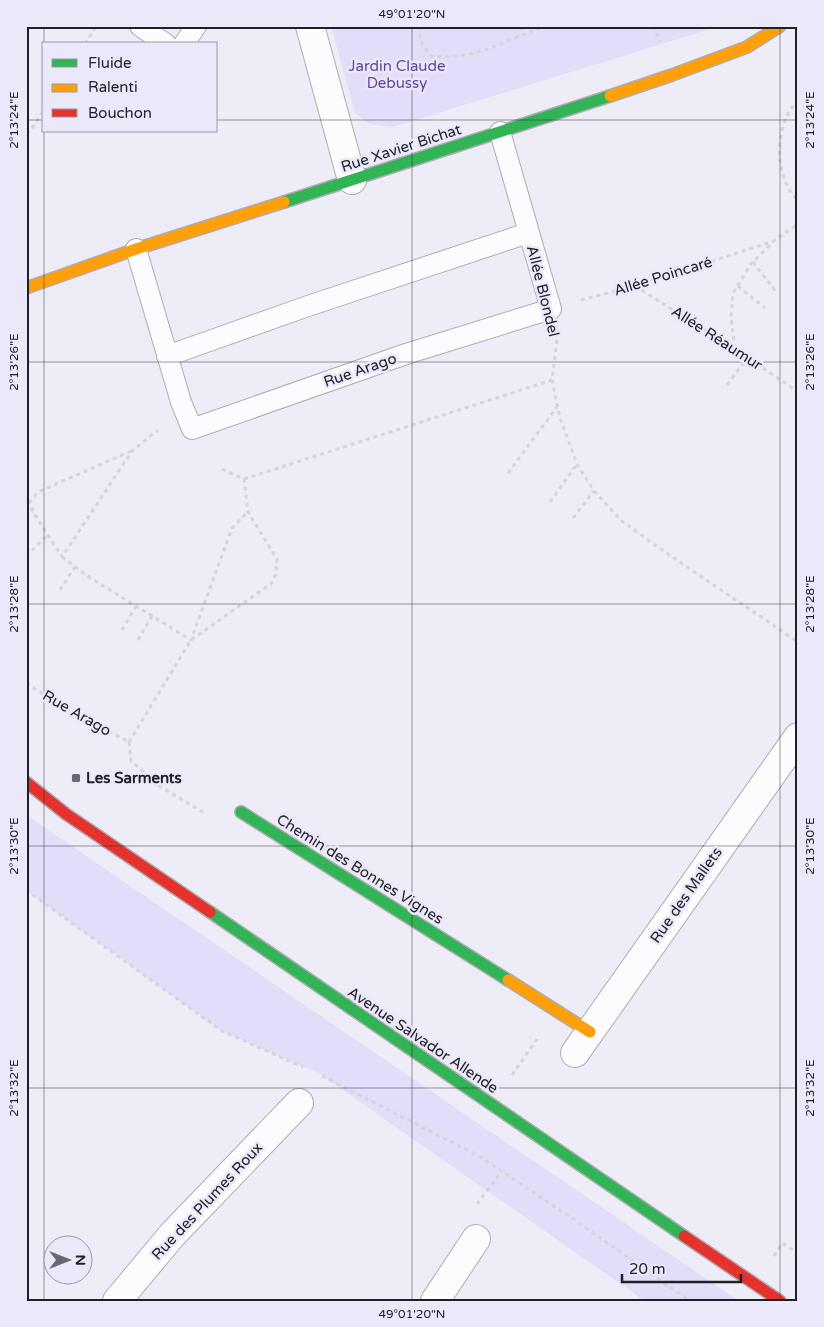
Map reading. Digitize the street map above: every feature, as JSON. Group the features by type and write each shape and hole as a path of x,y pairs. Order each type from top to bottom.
{"street":[{"path":"310,26 352,180"},
{"name":"Rue Xavier Bichat","path":"26,288 136,249 672,75 747,47 780,26"},
{"name":"Rue des Mallets","path":"582,1042 798,737"},
{"name":"Avenue Salvador Allende","path":"26,784 66,814 780,1301"},
{"name":"Chemin des Bonnes Vignes","path":"241,812 557,1010 582,1042"},
{"name":"Rue des Plumes Roux","path":"117,1301 172,1235 299,1103"},
{"path":"435,1301 476,1239"}],"lane":[{"path":"140,26 163,42"},
{"path":"185,42 196,26"},
{"name":"Allée Blondel","path":"500,132 551,309"},
{"path":"168,356 308,306 528,233"},
{"name":"Rue Arago","path":"136,249 184,409 192,429 406,354 551,309"}],"path":[{"path":"86,42 96,26"},
{"path":"419,26 420,40 431,56 448,58 487,50 545,26"},
{"path":"521,26 524,34"},
{"path":"798,99 786,116 778,148 784,176 798,200"},
{"path":"26,132 30,132 42,113"},
{"path":"735,349 731,318 733,293 753,262 774,241 798,224"},
{"name":"Allée Poincaré","path":"551,309 635,286 774,241"},
{"path":"753,262 776,292"},
{"name":"Allée Réaumur","path":"635,286 748,357 798,392"},
{"path":"738,286 765,308"},
{"name":"Allée Blondel","path":"551,309 557,338 552,380 557,406 577,464 594,491 622,521 798,642"},
{"path":"727,385 748,357"},
{"path":"222,469 244,479 552,380"},
{"path":"508,473 557,406"},
{"path":"184,409 132,450 38,492 28,503 39,525 62,557 191,640"},
{"path":"62,557 132,450"},
{"path":"550,502 577,464"},
{"path":"191,640 272,583 276,574 277,559 248,512 244,479"},
{"path":"572,518 594,491"},
{"path":"26,518 32,511"},
{"path":"241,812 219,821 161,788 131,761 129,742 191,640 232,528 248,512"},
{"path":"26,556 48,535"},
{"path":"60,590 76,567"},
{"path":"122,630 136,606"},
{"path":"138,640 152,616"},
{"name":"Rue Arago","path":"26,683 64,708 129,742"},
{"path":"26,890 222,1031 311,1070"},
{"path":"512,1075 557,1010"},
{"path":"320,1074 471,1152 502,1171 690,1301"},
{"path":"483,1197 502,1171"},
{"path":"772,1258 782,1243 798,1253"}],"green space":[{"name":"Jardin Claude Debussy","path":"331,26 720,26 393,127 370,124 355,113"},
{"path":"26,815 739,1301 645,1301 320,1074 222,1031 26,890"}],"traffic: fast":[{"path":"284,202 610,96"},
{"path":"241,812 508,980"},
{"path":"210,912 684,1236"}],"traffic: slow":[{"path":"610,96 747,47 780,26"},
{"path":"26,288 136,249 284,202"},
{"path":"508,980 590,1032"}],"traffic: jam":[{"path":"26,782 66,814 210,912"},
{"path":"684,1236 780,1301"}],"place":[{"name":"Les Sarments","path":"76,778"}]}
